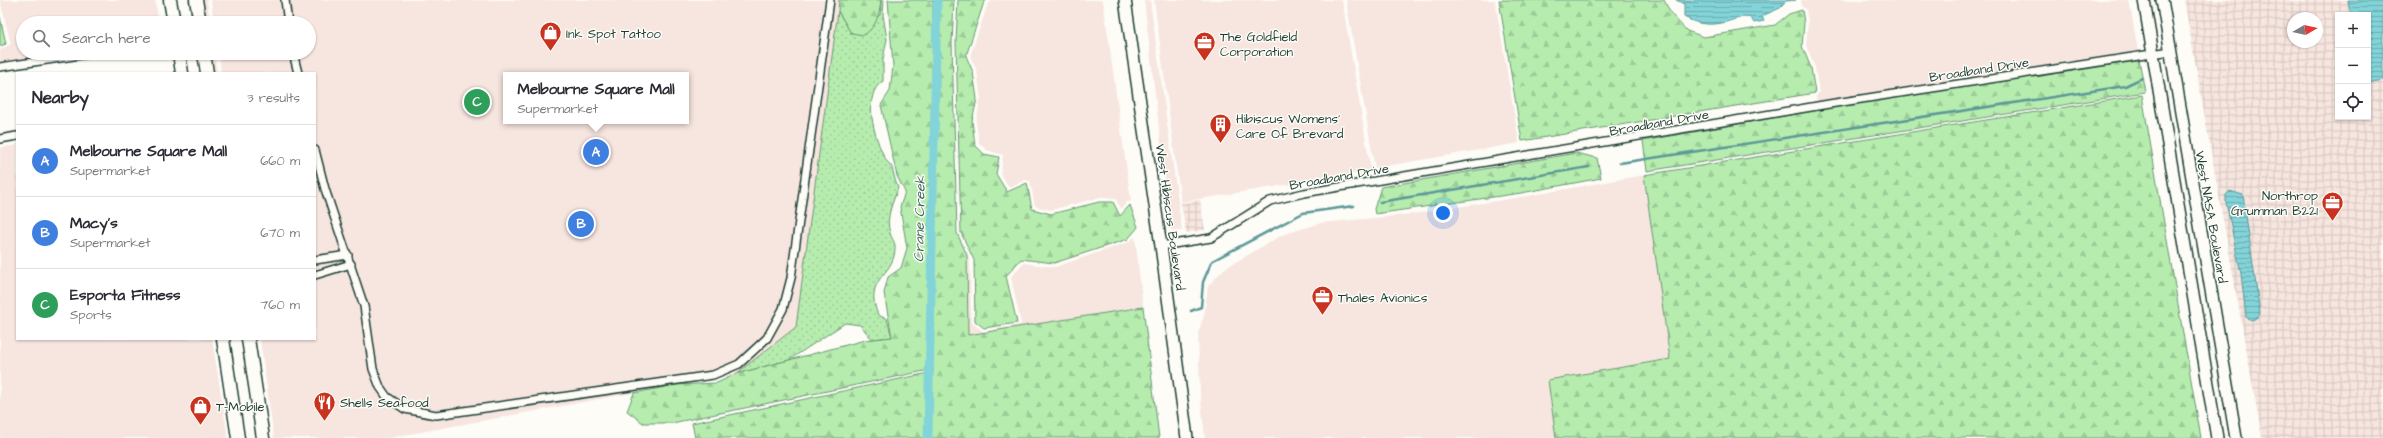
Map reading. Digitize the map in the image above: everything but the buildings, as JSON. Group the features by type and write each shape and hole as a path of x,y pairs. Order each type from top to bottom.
{"main road":[{"path":"170,0 173,16"},
{"path":"196,0 199,16"},
{"name":"West Hibiscus Boulevard","path":"1124,0 1161,246 1187,438"},
{"path":"2144,0 2217,438"},
{"name":"West NASA Boulevard","path":"2162,0 2236,438"},
{"path":"180,60 182,72"},
{"path":"205,60 207,72"},
{"path":"2174,179 2181,163 2188,158"},
{"path":"223,340 238,438"},
{"path":"248,340 264,438"}],"street":[{"path":"284,0 287,16"},
{"path":"316,154 325,189 364,306 374,373 380,387 388,396 405,409 436,415 713,375 739,364 767,338 783,309 791,278 830,0"},
{"name":"Broadband Drive","path":"1161,246 1211,238 1270,202 1304,193 1828,104 2170,51"},
{"path":"0,67 47,60"},
{"path":"295,60 298,72"},
{"path":"0,139 16,136"},
{"path":"316,260 348,255"},
{"path":"316,274 351,264"}],"shaded area":[{"path":"0,0 155,0 158,16 16,16 16,60 31,60 0,65 0,50 11,44"},
{"path":"203,0 207,0 209,16 205,16"},
{"path":"211,0 839,0 796,327 736,374 388,438 274,438 260,340 316,340 316,72 221,72 220,60 316,60 316,16 213,16"},
{"path":"993,0 1103,0 1131,201 1127,202 1121,209 1116,199 1113,198 1098,198 1051,210 1035,206 1030,181 1025,180 1009,187 1001,174 1003,155 987,150 979,143 976,121 981,98 977,71 970,56 988,4"},
{"path":"1144,0 1150,0 1182,231 1171,230"},
{"path":"1154,0 1342,0 1371,171 1181,202"},
{"path":"1346,0 1495,0 1519,143 1375,168"},
{"path":"1801,0 2129,0 2138,51 1817,101 1816,97 1819,92 1815,67 1806,45 1808,22 1806,9 1802,7"},
{"path":"2184,0 2383,0 2383,438 2262,438"},
{"path":"212,60 215,60 217,72 214,72"},
{"path":"16,130 16,141 0,144 0,133"},
{"path":"16,145 16,340 212,340 228,438 0,438 0,148"},
{"path":"1644,175 1670,359 1548,380 1556,438 1205,438 1200,392 1198,333 1204,316 1208,286 1224,269 1282,235 1321,223 1406,215 1522,197"},
{"path":"1200,200 1205,230 1186,233 1181,203"},
{"path":"1135,237 1143,307 968,336 967,255 970,261 971,322 984,332 1021,324 1011,277 1023,263 1055,267 1129,242"},
{"path":"253,340 256,340 269,438"}],"green space":[{"path":"839,0 881,0 877,20 872,28 864,35 851,33 838,11"},
{"path":"881,0 884,0 883,15 887,39 883,59 883,81 876,87 873,96 871,106 872,118 877,140 891,167 898,188 890,210 888,222 890,233 895,245 895,250 893,259 876,285 874,303 878,315 887,319 892,337 872,339 860,325 845,323 789,360 736,374 796,327 838,11 851,33 880,15"},
{"path":"888,0 933,0 929,370 672,423 643,423 627,411 634,393 676,385 717,383 736,374 865,340 892,337 884,293 888,277 901,268 907,248 900,207 905,192 897,176 881,105 890,91 893,66"},
{"path":"938,0 954,0 952,43 957,233 967,255 968,335 1143,307 1159,438 695,438 692,423 933,372"},
{"path":"958,0 987,0 984,2 966,56 973,72 977,99 972,121 975,145 984,154 999,157 996,174 1007,192 1027,183 1032,209 1051,214 1099,202 1113,202 1120,216 1130,205 1138,227 1128,239 1054,263 1021,259 1006,276 1017,323 984,328 975,321 974,260 961,233 956,42"},
{"path":"1499,0 1664,0 1671,14 1687,31 1704,37 1775,25 1789,14 1802,10 1804,23 1802,46 1811,68 1815,93 1522,141"},
{"path":"0,17 6,44 0,46"},
{"path":"2139,60 2145,92 1647,171 1643,141 1829,108"},
{"path":"2142,95 2201,438 1556,438 1548,380 1670,359 1644,175"},
{"path":"1576,153 1597,158 1601,178 1521,193 1375,214 1374,209 1381,187"}],"water":[{"path":"1676,0 1796,0 1786,1 1778,9 1762,16 1764,21 1754,23 1751,18 1744,17 1720,23 1708,24 1696,22 1684,17 1684,4"},
{"path":"2348,0 2383,0 2383,80 2371,82 2371,12 2350,12"},
{"path":"2230,191 2243,195 2260,313 2258,318 2251,320 2246,316 2241,274 2226,202 2226,195"}],"waterway":[{"name":"Crane Creek","path":"928,438 937,0"},
{"path":"1620,163 2125,86 2142,78"},
{"path":"1380,202 1589,167"},
{"path":"1191,311 1201,307 1203,282 1212,261 1303,213 1354,206"}],"place":[{"name":"Ink Spot Tattoo","path":"551,52"},
{"name":"The Goldfield Corporation","path":"1204,62"},
{"name":"Esporta Fitness","path":"477,102"},
{"name":"Hibiscus Womens' Care Of Brevard","path":"1220,144"},
{"name":"Melbourne Square Mall","path":"596,152"},
{"name":"Northrop Grumman B221","path":"2333,222"},
{"name":"Macy's","path":"581,224"},
{"name":"Thales Avionics","path":"1323,316"},
{"name":"Shells Seafood","path":"324,422"},
{"name":"T-Mobile","path":"200,426"}]}
